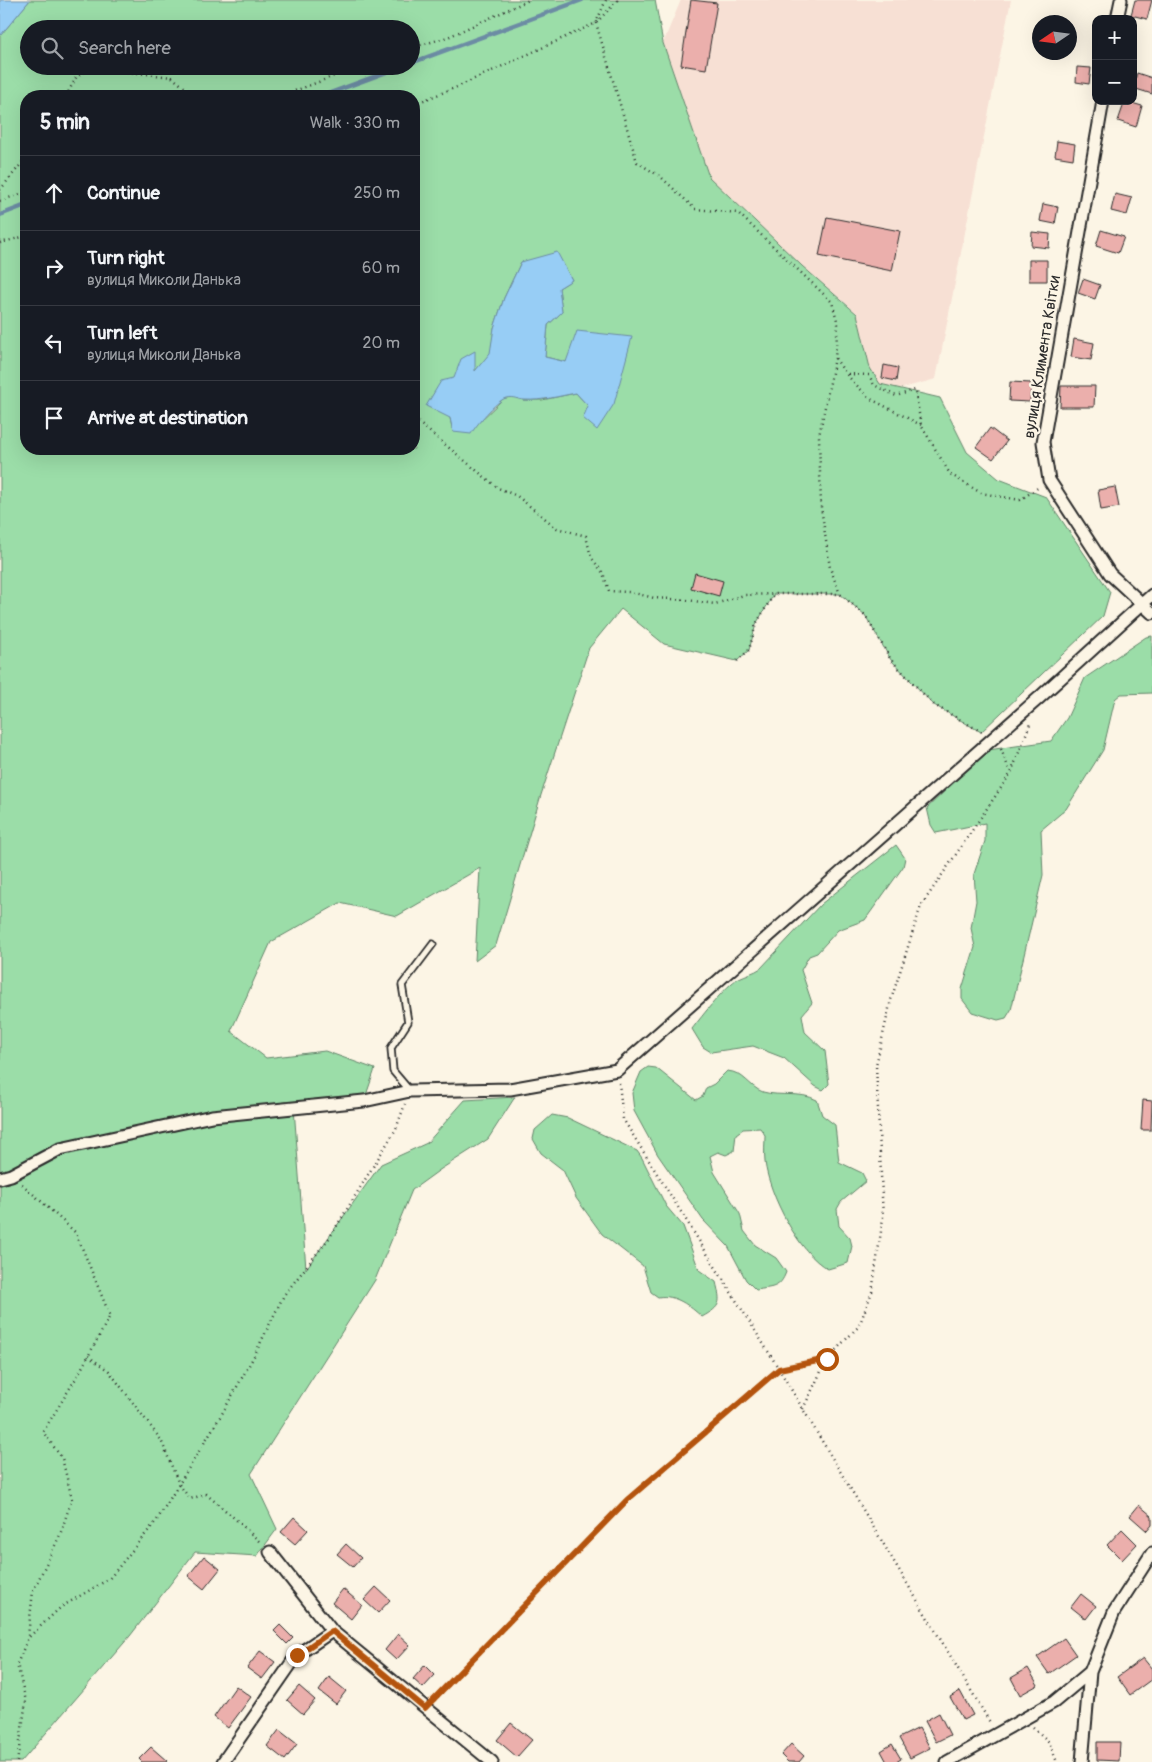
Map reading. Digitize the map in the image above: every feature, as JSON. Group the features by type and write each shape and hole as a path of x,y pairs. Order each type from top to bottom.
{"street":[{"path":"1118,15 1121,0"},
{"name":"вулиця Климента Квітки","path":"1102,105 1043,442 1049,480 1110,574 1152,613"},
{"path":"6,1176 60,1149 212,1116 364,1101 410,1091 510,1089 617,1070 1152,595"},
{"path":"270,1552 332,1631 492,1762"},
{"path":"1082,1762 1090,1672 1114,1612 1152,1553"},
{"path":"223,1762 297,1655 332,1631"},
{"path":"947,1762 1054,1702 1090,1672"}],"lane":[{"path":"410,1091 393,1071 391,1048 408,1022 402,985 433,944"}],"path":[{"path":"420,45 448,37 529,0"},
{"path":"606,0 596,23 637,162 661,177 695,209 738,213 832,302 838,324 835,358 819,436 821,507 830,568 840,594 865,615 891,660 934,705 981,732"},
{"path":"420,102 457,87 596,23 618,0"},
{"path":"69,90 79,75"},
{"path":"155,75 172,77 188,90"},
{"path":"297,90 337,75"},
{"path":"0,190 20,165"},
{"path":"0,201 20,194"},
{"path":"0,244 20,238"},
{"path":"835,358 846,374 869,398 921,424"},
{"path":"846,374 869,375 874,385 896,396 915,390 921,424 950,474 981,493 1020,500 1049,480"},
{"path":"420,424 498,488 517,496 557,528 586,536 591,557 603,573 608,591 630,592 654,598 715,604 744,595 840,594"},
{"path":"737,661 749,650 756,624 774,594"},
{"path":"803,1409 827,1359 859,1326 872,1292 883,1218 876,1064 891,1000 921,906 1011,773 1030,722"},
{"path":"995,736 1011,773"},
{"path":"617,1070 623,1119 779,1369 997,1734"},
{"path":"28,1638 61,1607 109,1579 156,1520 245,1374 284,1295 330,1237 396,1130 410,1091"},
{"path":"6,1176 76,1232 110,1316 43,1432 62,1458 72,1499 60,1535 33,1591 28,1638 17,1664 26,1701 17,1762"},
{"path":"88,1356 109,1371 161,1440 179,1484 190,1498 206,1494 270,1552"},
{"path":"425,1708 627,1500 779,1369 827,1359"},
{"path":"1024,1719 1049,1742 1057,1762"}],"shaded area":[{"path":"681,0 1011,0 936,379 899,389 880,384 870,368 857,313 802,266 709,177 663,43"}],"green space":[{"path":"30,0 655,0 663,43 709,177 802,266 857,314 870,368 880,384 940,398 967,452 999,479 1046,497 1110,592 1103,616 981,732 934,705 891,660 865,615 840,594 774,594 756,624 749,650 737,661 664,644 621,609 589,648 541,795 496,945 475,961 480,868 397,916 340,903 271,942 231,1031 266,1058 325,1051 375,1069 364,1101 294,1108 306,1269 381,1164 427,1143 465,1100 515,1097 488,1139 412,1190 375,1280 251,1474 277,1529 257,1556 195,1552 130,1636 21,1762 0,1762 0,36","holes":["521,262 566,269 572,280 559,288 562,312 548,325 545,357 567,362 614,404 588,406 576,393 542,400 523,400 514,397 504,398 477,424 453,432 450,418 475,371 491,353 494,328 504,298"]},
{"path":"1152,636 1152,693 1121,694 1115,699 1103,750 1066,809 1041,830 1043,875 1011,1010 1006,1018 998,1020 972,1012 962,999 962,989 975,947 971,928 976,901 974,874 985,841 985,823 936,833 931,825 927,808 988,750 1051,741 1067,718 1085,678 1146,637"},
{"path":"896,845 905,858 903,867 865,920 838,930 817,953 809,956 801,970 812,1003 802,1015 805,1032 825,1051 829,1084 823,1090 815,1086 784,1058 753,1046 711,1052 703,1047 692,1029 721,994 739,978 761,968 821,904"},
{"path":"648,1067 656,1068 696,1100 703,1096 706,1088 714,1084 727,1071 738,1074 763,1092 804,1096 817,1100 822,1115 835,1125 839,1162 862,1173 866,1181 841,1202 837,1209 839,1226 850,1238 852,1246 848,1263 828,1269 806,1250 787,1222 772,1190 765,1162 765,1135 760,1128 743,1129 736,1134 734,1151 726,1155 718,1152 710,1156 714,1172 740,1214 744,1231 755,1245 776,1258 786,1272 781,1282 775,1286 756,1290 746,1280 728,1246 703,1220 658,1155 634,1111 632,1093 641,1072"},
{"path":"552,1115 568,1118 637,1151 666,1206 683,1226 699,1270 716,1282 719,1295 717,1307 702,1317 676,1299 658,1297 651,1292 643,1266 602,1234 576,1198 563,1170 541,1153 533,1139 535,1130"}],"water":[{"path":"0,0 30,0 0,36"},
{"path":"557,252 572,280 559,288 562,312 548,325 545,357 566,362 577,331 632,337 614,404 597,430 583,418 588,406 576,393 538,400 511,397 502,400 492,408 471,434 453,432 450,418 426,406 441,381 454,378 461,359 475,351 475,371 490,353 494,328 504,298 521,262"}],"building":[{"path":"691,0 717,3 706,69 681,65"},
{"path":"1135,0 1152,0 1147,19 1131,15"},
{"path":"1077,67 1091,68 1089,84 1076,82"},
{"path":"1137,73 1152,78 1152,94 1137,89"},
{"path":"1124,105 1142,106 1136,127 1118,121"},
{"path":"1057,141 1075,144 1073,159 1055,156"},
{"path":"1115,194 1132,198 1127,215 1111,211"},
{"path":"1043,204 1058,207 1055,224 1040,221"},
{"path":"827,217 900,231 892,271 819,256"},
{"path":"1101,230 1124,237 1118,253 1096,246"},
{"path":"1032,232 1050,234 1049,248 1031,246"},
{"path":"1029,260 1047,260 1047,281 1029,281"},
{"path":"1083,279 1100,285 1095,299 1078,293"},
{"path":"1074,339 1094,343 1091,360 1071,357"},
{"path":"884,365 898,368 896,381 882,378"},
{"path":"1010,382 1031,383 1030,402 1009,401"},
{"path":"1061,386 1095,386 1094,407 1060,407"},
{"path":"990,428 1007,441 993,459 976,447"},
{"path":"1115,487 1119,507 1101,510 1098,490"},
{"path":"695,573 723,581 719,596 691,588"},
{"path":"1143,1100 1152,1101 1151,1130 1141,1130"},
{"path":"1139,1505 1152,1516 1152,1525 1147,1531 1130,1516"},
{"path":"294,1517 308,1530 295,1544 281,1532"},
{"path":"1122,1529 1137,1544 1122,1560 1107,1545"},
{"path":"346,1544 361,1558 353,1567 337,1554"},
{"path":"204,1556 220,1569 204,1589 188,1576"},
{"path":"376,1587 390,1600 378,1613 364,1600"},
{"path":"343,1589 362,1605 351,1619 332,1603"},
{"path":"1081,1594 1096,1606 1086,1619 1071,1607"},
{"path":"280,1625 293,1638 287,1644 274,1631"},
{"path":"398,1634 410,1645 396,1660 385,1650"},
{"path":"1064,1638 1076,1655 1049,1674 1037,1657"},
{"path":"260,1651 275,1662 262,1679 247,1668"},
{"path":"1143,1658 1152,1669 1152,1679 1130,1695 1117,1677"},
{"path":"425,1665 435,1675 423,1688 413,1679"},
{"path":"1028,1668 1038,1685 1020,1695 1011,1678"},
{"path":"329,1677 346,1691 336,1704 319,1691"},
{"path":"236,1686 251,1697 228,1728 214,1717"},
{"path":"299,1686 315,1700 303,1714 287,1700"},
{"path":"960,1691 973,1715 963,1720 950,1697"},
{"path":"939,1713 950,1735 936,1742 925,1721"},
{"path":"511,1723 532,1740 517,1757 497,1740"},
{"path":"919,1728 930,1748 910,1758 899,1738"},
{"path":"279,1730 297,1744 285,1760 267,1746"},
{"path":"1097,1742 1120,1742 1119,1761 1097,1760"},
{"path":"791,1744 804,1756 799,1762 788,1762 781,1755"},
{"path":"892,1744 901,1759 896,1762 887,1762 881,1751"},
{"path":"151,1747 167,1761 142,1762 139,1759"}],"waterway":[{"path":"420,60 582,0"},
{"path":"338,90 379,75"},
{"path":"0,215 20,207"}],"route":[{"path":"297,1655 332,1631 425,1708 627,1500 779,1369 827,1359"}]}
